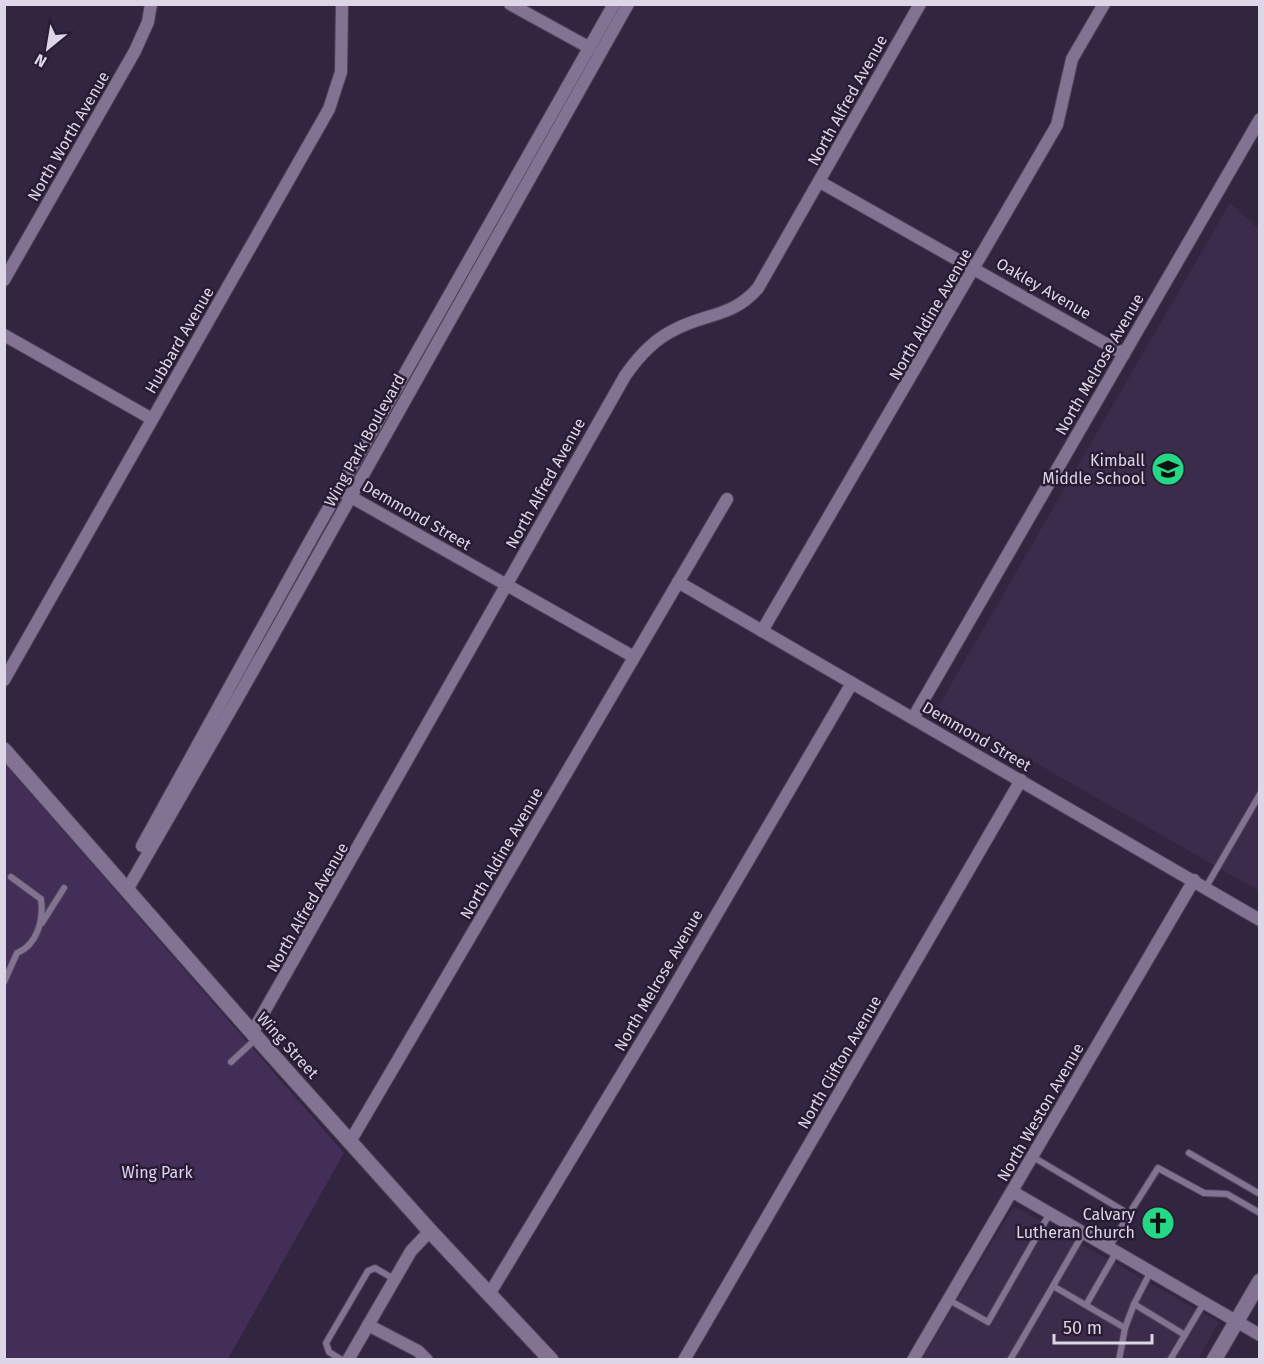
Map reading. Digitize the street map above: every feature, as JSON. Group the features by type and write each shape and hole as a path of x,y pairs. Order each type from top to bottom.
{"street":[{"name":"North Worth Avenue","path":"4,280 135,51 148,22 151,4"},
{"name":"Hubbard Avenue","path":"4,680 329,108 342,72 342,4"},
{"path":"510,4 590,48"},
{"name":"Wing Park Boulevard","path":"346,494 614,4"},
{"name":"Wing Park Boulevard","path":"124,886 628,4"},
{"name":"North Alfred Avenue","path":"255,1035 634,363 663,336 676,328 729,311 748,299 767,273 920,4"},
{"name":"North Aldine Avenue","path":"762,631 976,268 1057,125 1072,59 1104,4"},
{"name":"North Melrose Avenue","path":"913,718 1260,119"},
{"name":"Oakley Avenue","path":"820,182 976,268 1124,354"},
{"path":"4,334 152,419"},
{"name":"Demmond Street","path":"346,494 634,657"},
{"name":"North Aldine Avenue","path":"351,1140 727,499"},
{"name":"Demmond Street","path":"678,582 1259,919"},
{"name":"North Melrose Avenue","path":"490,1293 663,1006 852,682"},
{"name":"Wing Street","path":"4,750 430,1231 551,1359"},
{"name":"North Clifton Avenue","path":"684,1359 1021,780"},
{"name":"North Weston Avenue","path":"913,1359 1194,880"},
{"path":"1013,1192 1205,1301 1260,1335"},
{"path":"348,1359 411,1251 430,1231"},
{"path":"1214,1359 1260,1281"},
{"path":"368,1324 418,1351 427,1359"}],"lane":[{"path":"1206,887 1260,794"},
{"path":"10,877 41,899 54,901"},
{"path":"4,982 17,953 26,950 64,888"},
{"path":"39,929 43,910 41,899"},
{"path":"231,1062 255,1035"},
{"path":"1189,1153 1260,1194"},
{"path":"1033,1157 1129,1214"},
{"path":"1086,1305 1129,1214 1154,1170 1162,1170 1208,1194 1227,1194 1260,1213"},
{"path":"948,1299 988,1322 1051,1213"},
{"path":"1010,1359 1084,1232"},
{"path":"342,1359 329,1352 326,1343 368,1271 375,1268 394,1279"},
{"path":"1119,1359 1125,1328 1151,1271"},
{"path":"1053,1286 1125,1328"},
{"path":"1170,1359 1205,1301"},
{"path":"1134,1304 1185,1335"}],"shaded area":[{"name":"Kimball Middle School","path":"1230,203 1260,230 1259,891 938,707"},
{"path":"1014,1206 1219,1322 1198,1359 921,1360"}],"green space":[{"name":"Wing Park","path":"5,764 344,1153 228,1359 5,1359"}],"place":[{"name":"Kimball Middle School","path":"1168,469"},
{"name":"Calvary Lutheran Church","path":"1158,1223"}]}
